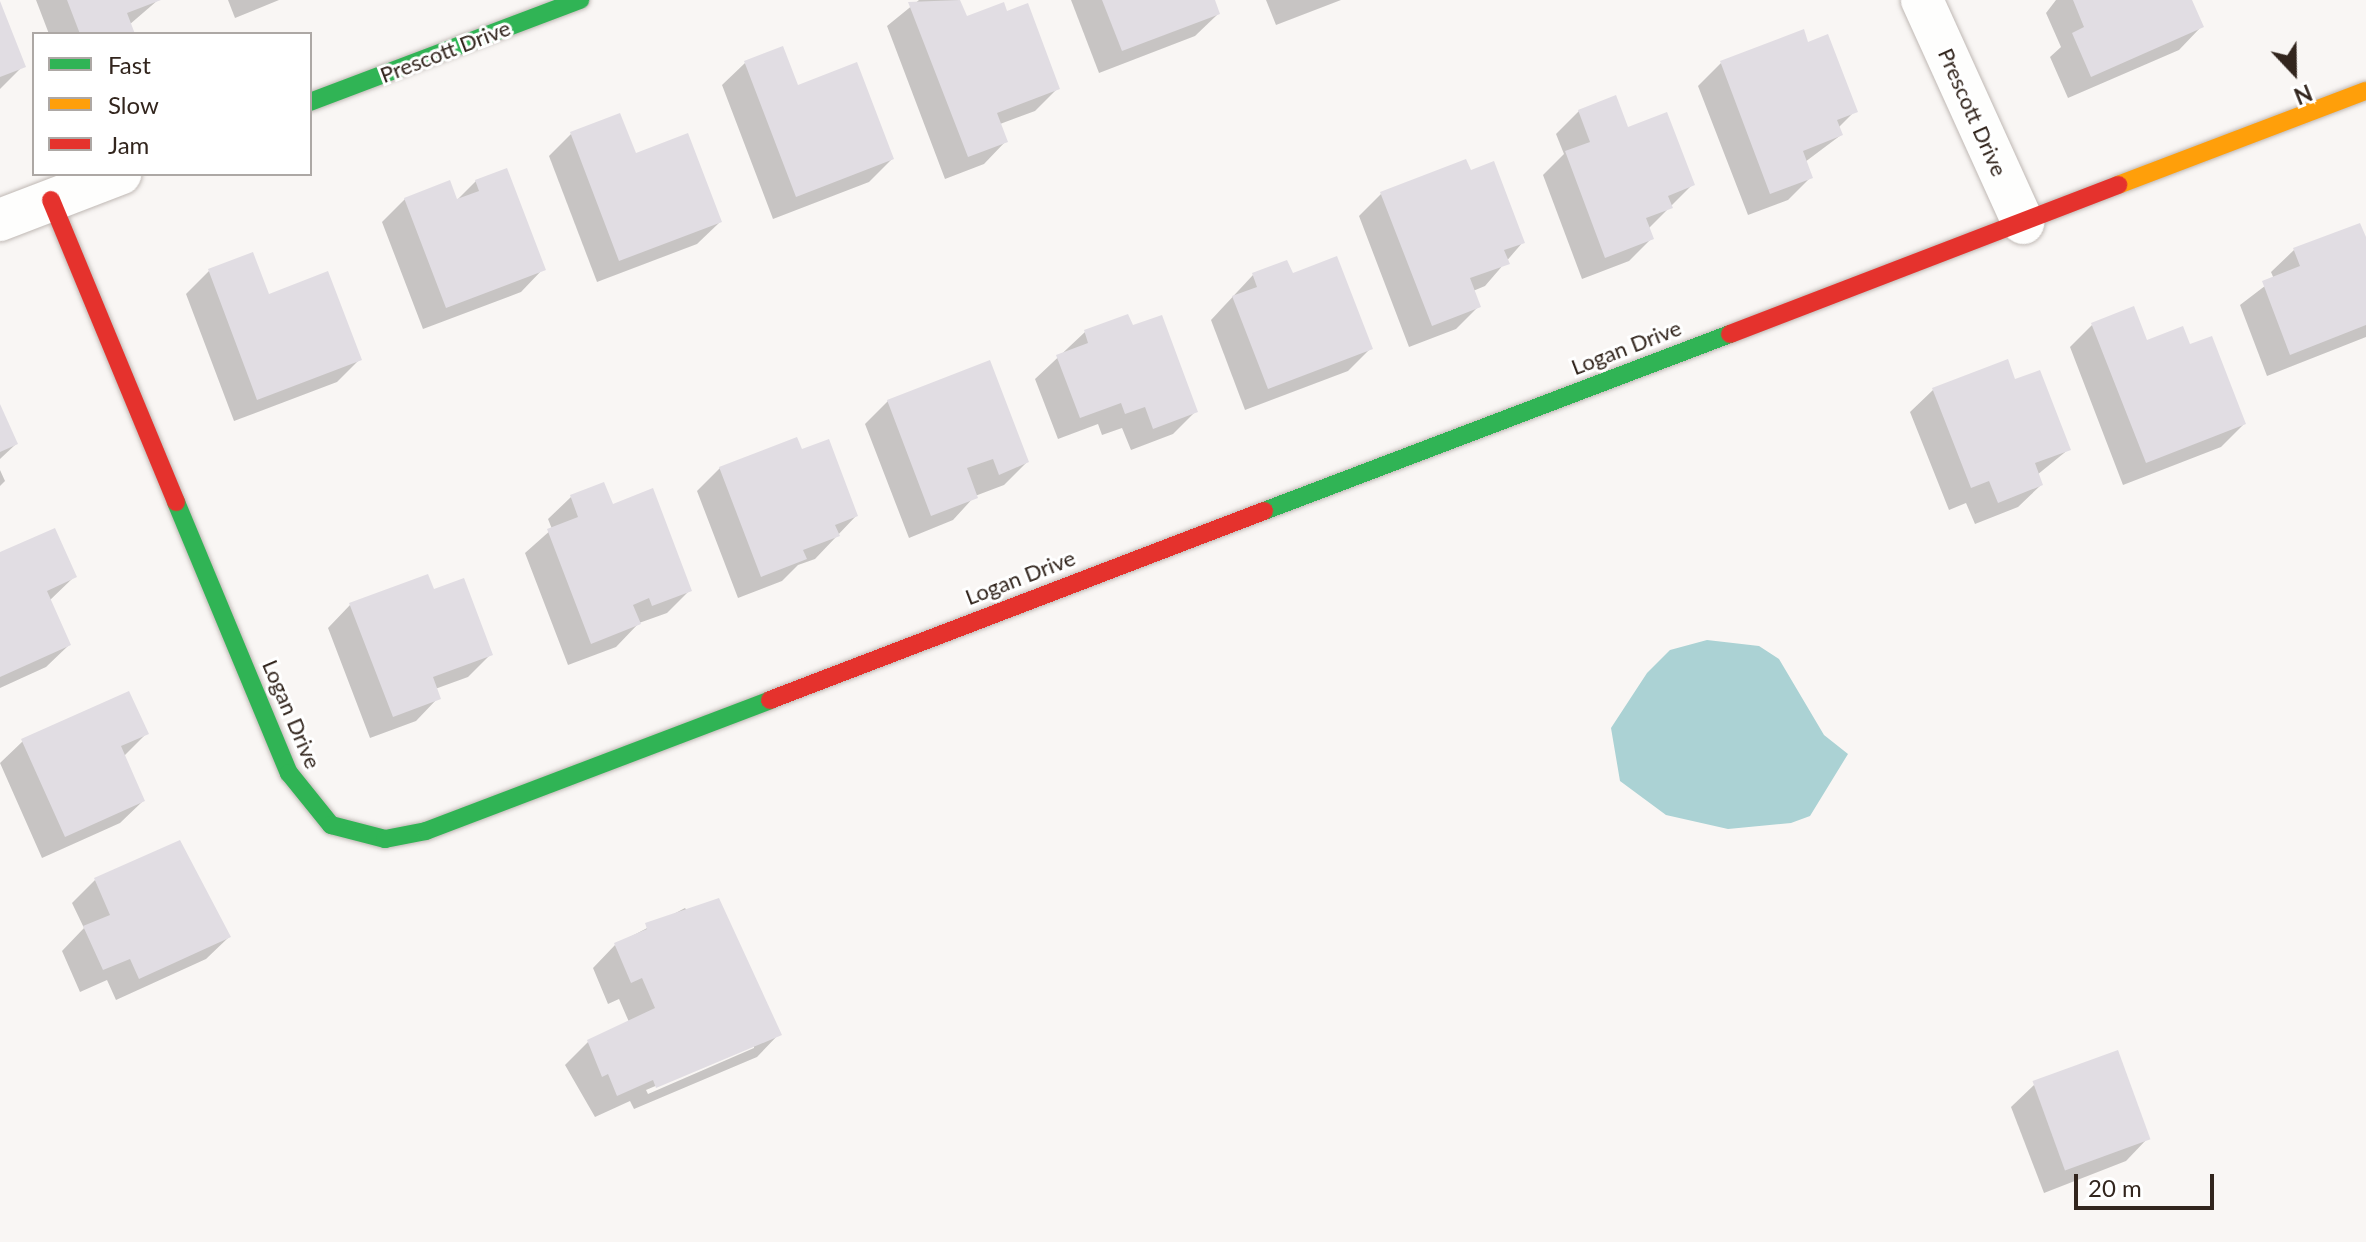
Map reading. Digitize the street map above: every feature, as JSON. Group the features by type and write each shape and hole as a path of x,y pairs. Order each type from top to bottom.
{"street":[{"name":"Prescott Drive","path":"312,101 580,0"},
{"name":"Prescott Drive","path":"1922,0 2023,223"},
{"name":"Logan Drive","path":"51,200 289,773 331,825 385,839 426,831 2366,91"},
{"path":"0,220 115,176"}],"water":[{"path":"1707,640 1759,646 1779,659 1824,735 1848,754 1810,816 1791,823 1728,829 1666,815 1620,781 1611,728 1647,673 1670,650"}],"building":[{"path":"67,0 161,0 127,13 134,32 79,32"},
{"path":"960,0 967,16 1004,2 1007,11 1028,3 1060,89 997,113 1008,142 968,157 908,2"},
{"path":"1102,0 1215,0 1220,14 1122,51"},
{"path":"2073,0 2192,0 2204,27 2091,77 2072,33 2084,27"},
{"path":"0,1 26,67 0,77"},
{"path":"1804,29 1808,42 1828,34 1858,112 1837,120 1843,135 1803,151 1813,178 1770,194 1720,61"},
{"path":"783,46 798,85 857,62 894,159 796,197 744,61"},
{"path":"1616,95 1628,127 1667,112 1695,185 1668,196 1673,208 1646,218 1654,239 1605,258 1565,151 1590,142 1578,110"},
{"path":"620,113 636,153 688,133 722,222 619,261 570,132"},
{"path":"1466,159 1471,170 1494,161 1525,243 1504,250 1510,264 1470,278 1481,307 1432,326 1380,192"},
{"path":"507,168 546,270 446,308 404,198 450,180 457,199 479,191 475,180"},
{"path":"2360,223 2366,237 2366,325 2290,355 2262,281 2300,266 2293,248"},
{"path":"253,252 269,294 328,271 362,360 257,400 208,269"},
{"path":"1337,256 1373,349 1268,389 1232,296 1257,287 1252,273 1287,260 1293,273"},
{"path":"2134,306 2147,340 2183,326 2190,344 2212,336 2246,424 2146,463 2091,323"},
{"path":"1128,314 1133,325 1162,315 1198,412 1153,429 1145,407 1125,414 1121,403 1080,418 1056,355 1088,343 1084,330"},
{"path":"2008,359 2015,379 2040,370 2071,450 2035,463 2043,485 1998,503 1989,481 1971,488 1932,388"},
{"path":"990,360 1029,462 999,475 993,459 967,468 978,498 931,516 887,400"},
{"path":"0,404 18,444 0,452"},
{"path":"797,437 802,449 829,439 858,516 835,525 840,536 803,550 807,559 761,577 719,467"},
{"path":"604,482 613,504 653,488 692,591 652,606 649,598 633,605 641,624 591,644 547,529 578,517 570,495"},
{"path":"55,528 77,577 47,591 71,645 0,677 0,552"},
{"path":"428,574 434,589 464,578 493,655 433,677 441,699 393,717 349,603"},
{"path":"129,691 149,734 121,746 145,801 65,837 21,739"},
{"path":"180,840 231,937 139,979 130,959 103,970 83,926 110,915 94,878"},
{"path":"719,898 782,1035 656,1088 653,1080 617,1096 608,1074 602,1077 587,1040 655,1008 642,978 631,983 614,943 647,929 645,923"},
{"path":"2118,1050 2150,1139 2065,1170 2032,1081"}],"traffic: fast":[{"path":"312,101 580,0"},
{"path":"1264,511 1730,334"},
{"path":"176,502 289,773 331,825 385,839 426,831 770,700"}],"traffic: slow":[{"path":"2118,185 2366,91"}],"traffic: jam":[{"path":"1730,334 2118,185"},
{"path":"51,200 176,502"},
{"path":"770,700 1264,511"}]}
